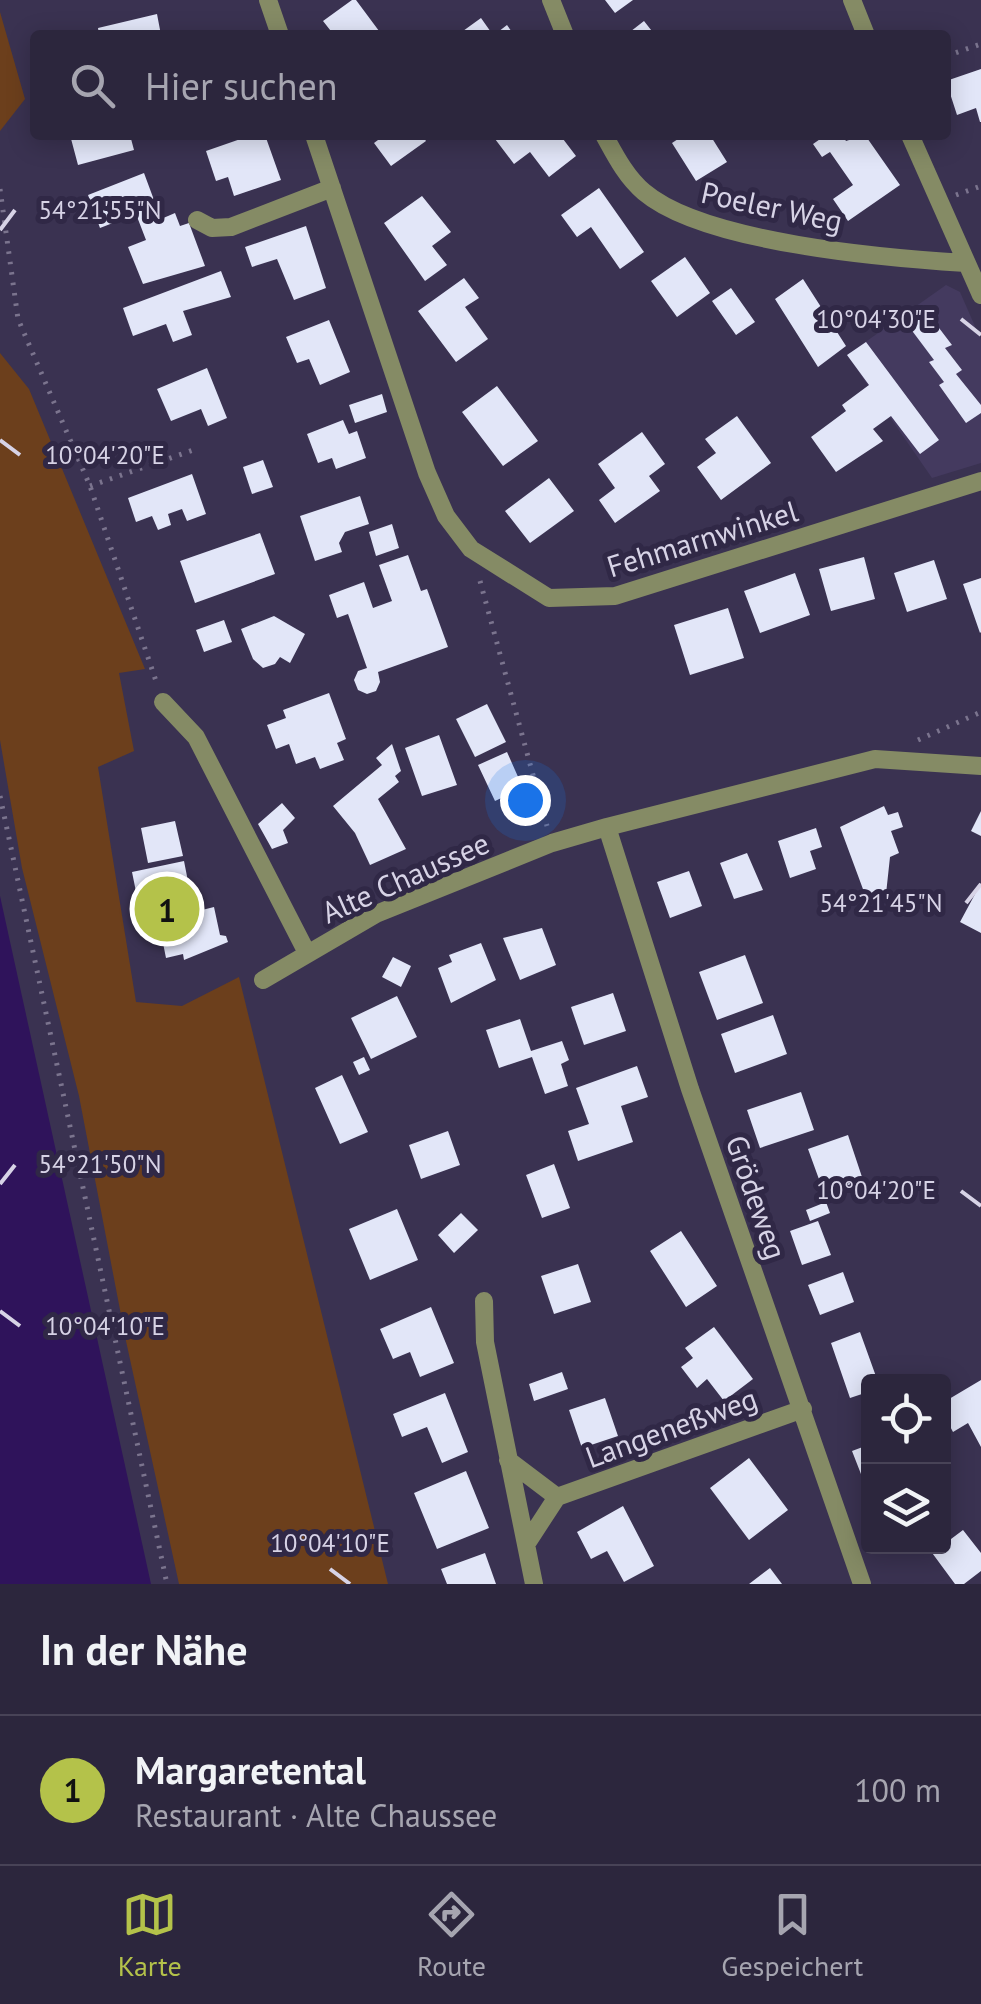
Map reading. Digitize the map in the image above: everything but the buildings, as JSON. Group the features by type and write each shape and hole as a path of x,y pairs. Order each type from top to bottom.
{"street":[{"path":"268,0 278,30"},
{"path":"552,0 563,30"},
{"path":"852,0 864,30"},
{"name":"Fehmarnwinkel","path":"316,140 427,473 446,516 471,550 548,598 616,596 981,481"},
{"name":"Poeler Weg","path":"607,140 621,166 642,191 672,212 708,226 904,259 966,263"},
{"path":"912,140 981,295"},
{"path":"197,220 212,228 230,227 332,188"},
{"name":"Alte Chaussee","path":"164,702 196,737 306,951 376,914 552,843 606,827 875,759 981,766"},
{"name":"Grödeweg","path":"606,827 690,1089 862,1584"},
{"path":"263,980 306,951"},
{"path":"484,1302 485,1342 534,1584"},
{"name":"Langeneßweg","path":"527,1544 557,1497 803,1409"},
{"name":"Langeneßweg","path":"508,1460 557,1497"}],"path":[{"path":"951,54 981,44"},
{"path":"0,189 18,318 90,486 164,702"},
{"path":"90,486 199,448"},
{"path":"471,550 552,843"},
{"path":"910,743 981,712"},
{"path":"0,796 167,1584"}],"shaded area":[{"path":"0,12 25,99 0,131"},
{"path":"946,285 960,292 981,340 981,463 932,478 847,355"},
{"path":"0,353 29,389 145,669 119,673 134,751 98,767 136,1002 182,1006 239,977 388,1584 179,1584 126,1341 79,1096 22,868 0,740"},
{"path":"0,896 151,1584 0,1584"}],"place":[{"name":"Margaretental","path":"167,909"}]}
